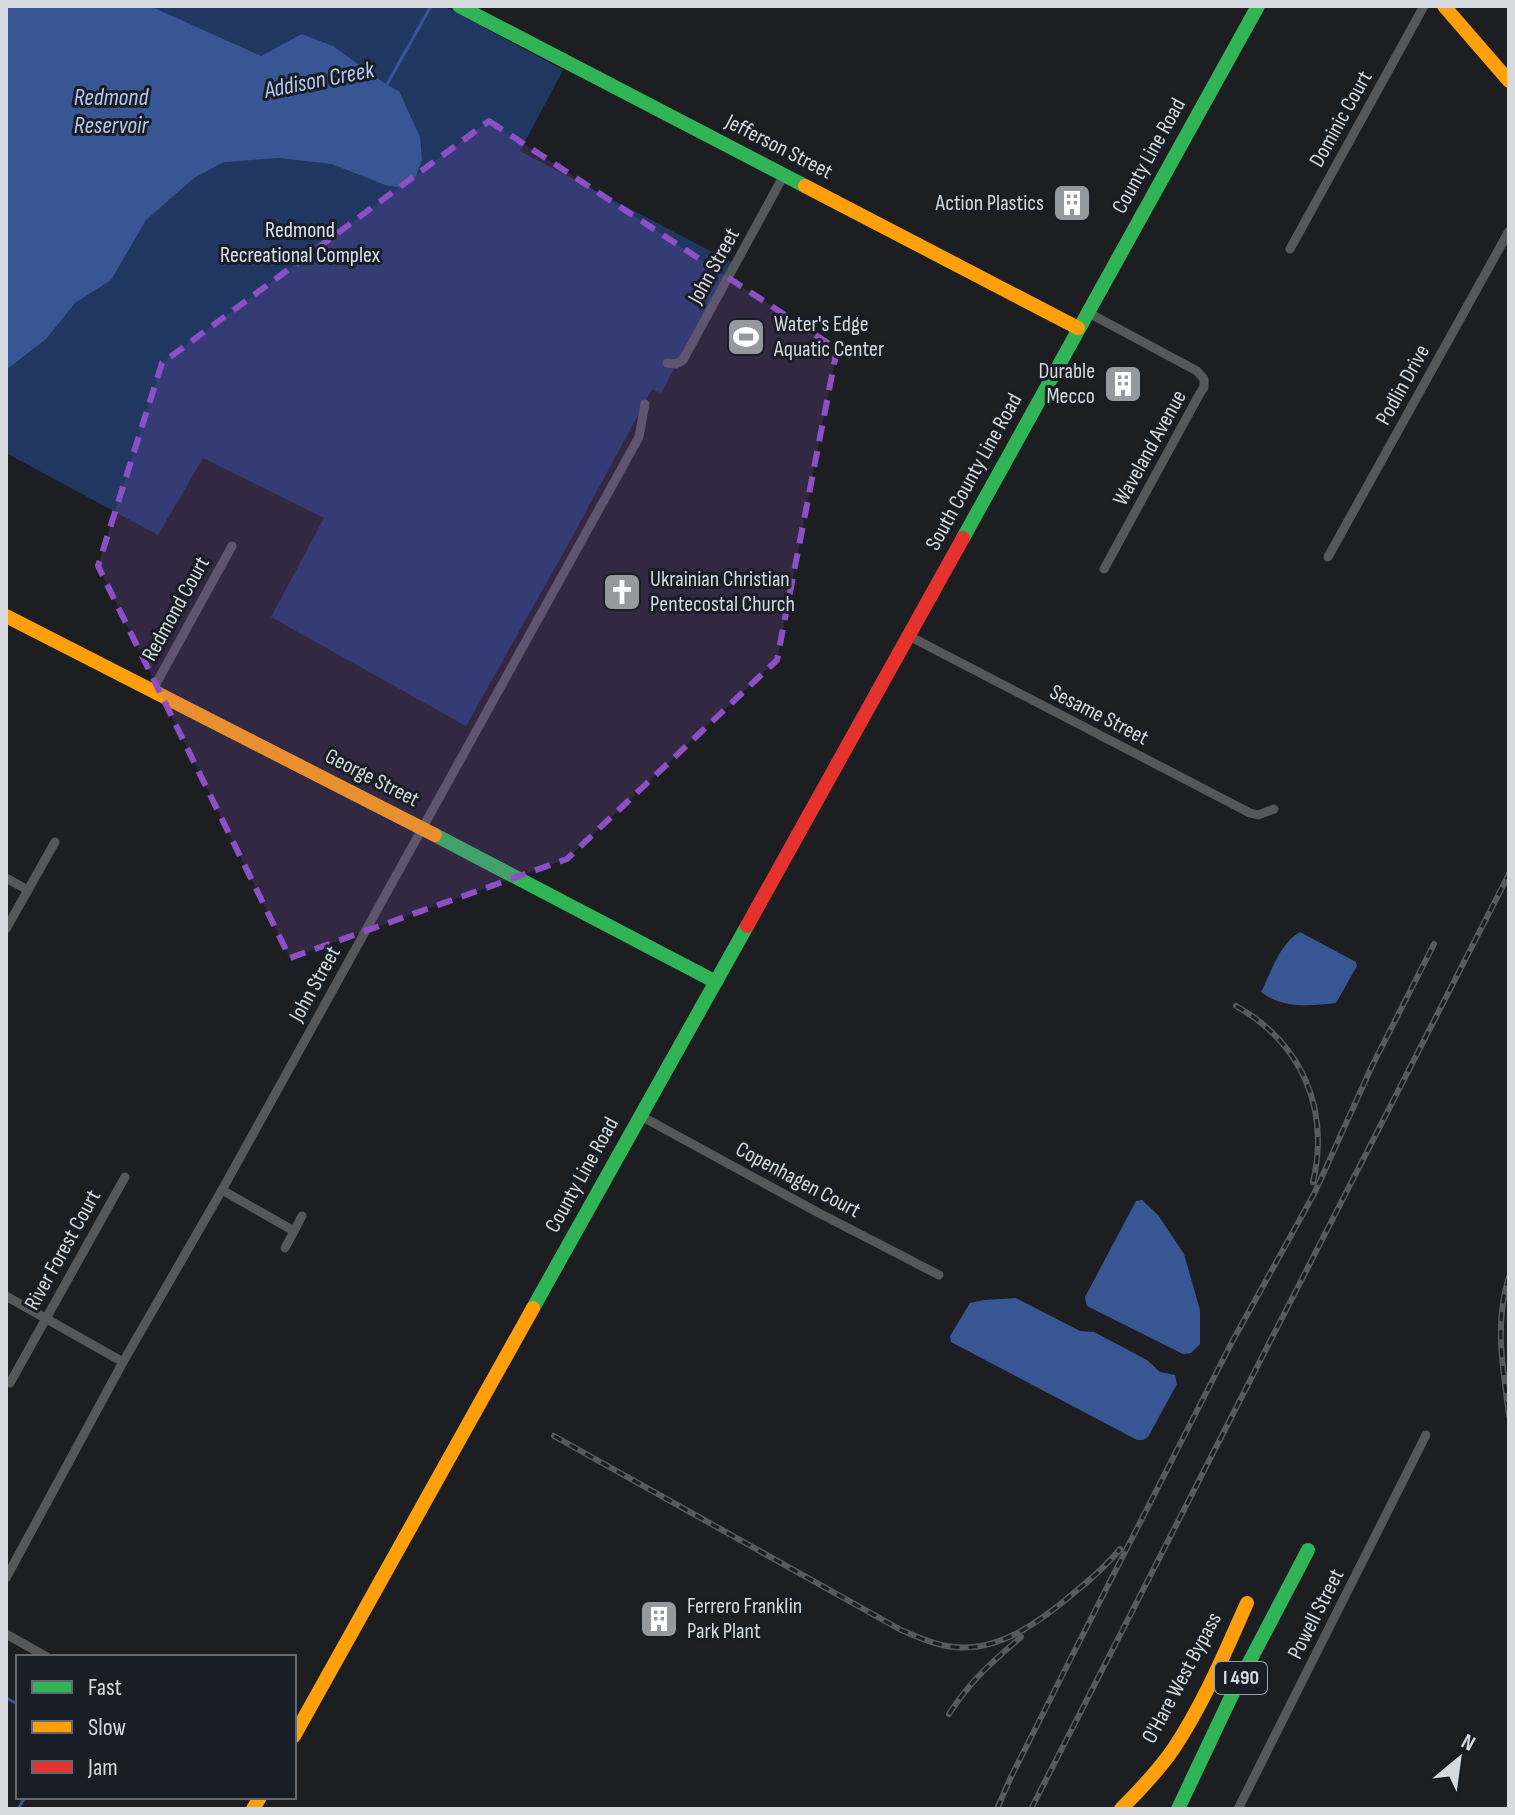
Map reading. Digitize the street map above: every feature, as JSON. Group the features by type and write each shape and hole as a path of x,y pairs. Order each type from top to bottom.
{"main road":[{"name":"Jefferson Street","path":"459,6 1078,328"},
{"name":"County Line Road","path":"1078,328 1258,6"},
{"path":"1444,6 1509,81"},
{"name":"South County Line Road","path":"909,636 1078,328"},
{"name":"George Street","path":"6,616 716,982"},
{"name":"County Line Road","path":"296,1732 909,636"},
{"name":"I 490","path":"1178,1809 1231,1697 1308,1550"},
{"name":"O'Hare West Bypass","path":"1121,1809 1180,1739 1247,1603"}],"street":[{"name":"Dominic Court","path":"1290,249 1424,6"},
{"name":"John Street","path":"667,363 676,364 683,360 784,175"},
{"name":"Podlin Drive","path":"1328,557 1509,231"},
{"name":"Waveland Avenue","path":"1087,312 1197,371 1204,379 1204,387 1104,569"},
{"name":"John Street","path":"6,1578 9,1566 222,1190 639,437 645,404"},
{"name":"Redmond Court","path":"152,691 232,546"},
{"name":"Sesame Street","path":"909,636 1250,813 1258,815 1274,809"},
{"path":"6,929 55,842"},
{"path":"6,878 28,890"},
{"name":"Copenhagen Court","path":"641,1116 939,1275"},
{"name":"River Forest Court","path":"10,1383 125,1177"},
{"path":"222,1190 294,1231"},
{"path":"285,1248 302,1216"},
{"path":"6,1296 123,1362"},
{"name":"Powell Street","path":"1238,1809 1426,1435"},
{"path":"6,1634 43,1655"}],"highlighted area":[{"path":"489,121 837,349 777,660 567,859 290,958 98,566 162,363"}],"green space":[{"name":"Redmond Recreational Complex","path":"6,6 444,6 563,70 520,151 733,263 661,393 652,389 466,726 271,617 324,518 203,458 158,535 6,453"}],"water":[{"name":"Redmond Reservoir","path":"6,6 150,6 261,56 302,34 333,46 399,91 420,137 422,159 416,176 403,188 385,185 332,164 280,158 224,162 194,178 146,220 111,280 75,303 46,339 6,370"},
{"path":"1300,932 1356,962 1357,966 1336,1003 1288,1004 1261,992 1281,951"},
{"path":"1142,1200 1158,1215 1184,1254 1200,1310 1200,1344 1191,1353 1183,1354 1087,1306 1085,1297 1136,1201"},
{"path":"1016,1298 1080,1331 1094,1332 1147,1360 1160,1372 1175,1375 1177,1384 1148,1437 1137,1440 951,1342 950,1336 970,1303"}],"waterway":[{"name":"Addison Creek","path":"386,86 431,6"},
{"name":"Addison Creek","path":"6,1698 16,1703"},
{"name":"Addison Creek","path":"18,1809 24,1799"}],"railway":[{"path":"1031,1809 1509,874"},
{"path":"997,1809 1232,1342 1315,1192 1372,1066 1434,944"},
{"path":"1236,1006 1259,1021 1278,1039 1306,1080 1314,1104 1317,1129 1313,1182"},
{"path":"1509,1277 1501,1328 1509,1415"},
{"path":"554,1436 901,1630 947,1646 988,1644 1019,1632 1062,1603 1099,1572 1120,1549"},
{"path":"949,1714 973,1682 1021,1637"}],"traffic: fast":[{"path":"459,6 805,186"},
{"path":"963,538 1258,6"},
{"path":"435,835 716,982"},
{"path":"533,1308 747,926"},
{"path":"1178,1809 1231,1697 1308,1550"}],"traffic: slow":[{"path":"1444,6 1509,81"},
{"path":"805,186 1078,328"},
{"path":"6,616 435,835"},
{"path":"296,1732 533,1308"},
{"path":"1121,1809 1162,1764 1185,1731 1214,1677 1247,1603"},
{"path":"253,1809 259,1799"}],"traffic: jam":[{"path":"747,926 963,538"}],"place":[{"name":"Action Plastics","path":"1072,203"},
{"name":"Water's Edge Aquatic Center","path":"746,337"},
{"name":"Durable Mecco","path":"1123,384"},
{"name":"Ukrainian Christian Pentecostal Church","path":"622,592"},
{"name":"Ferrero Franklin Park Plant","path":"659,1619"}]}
